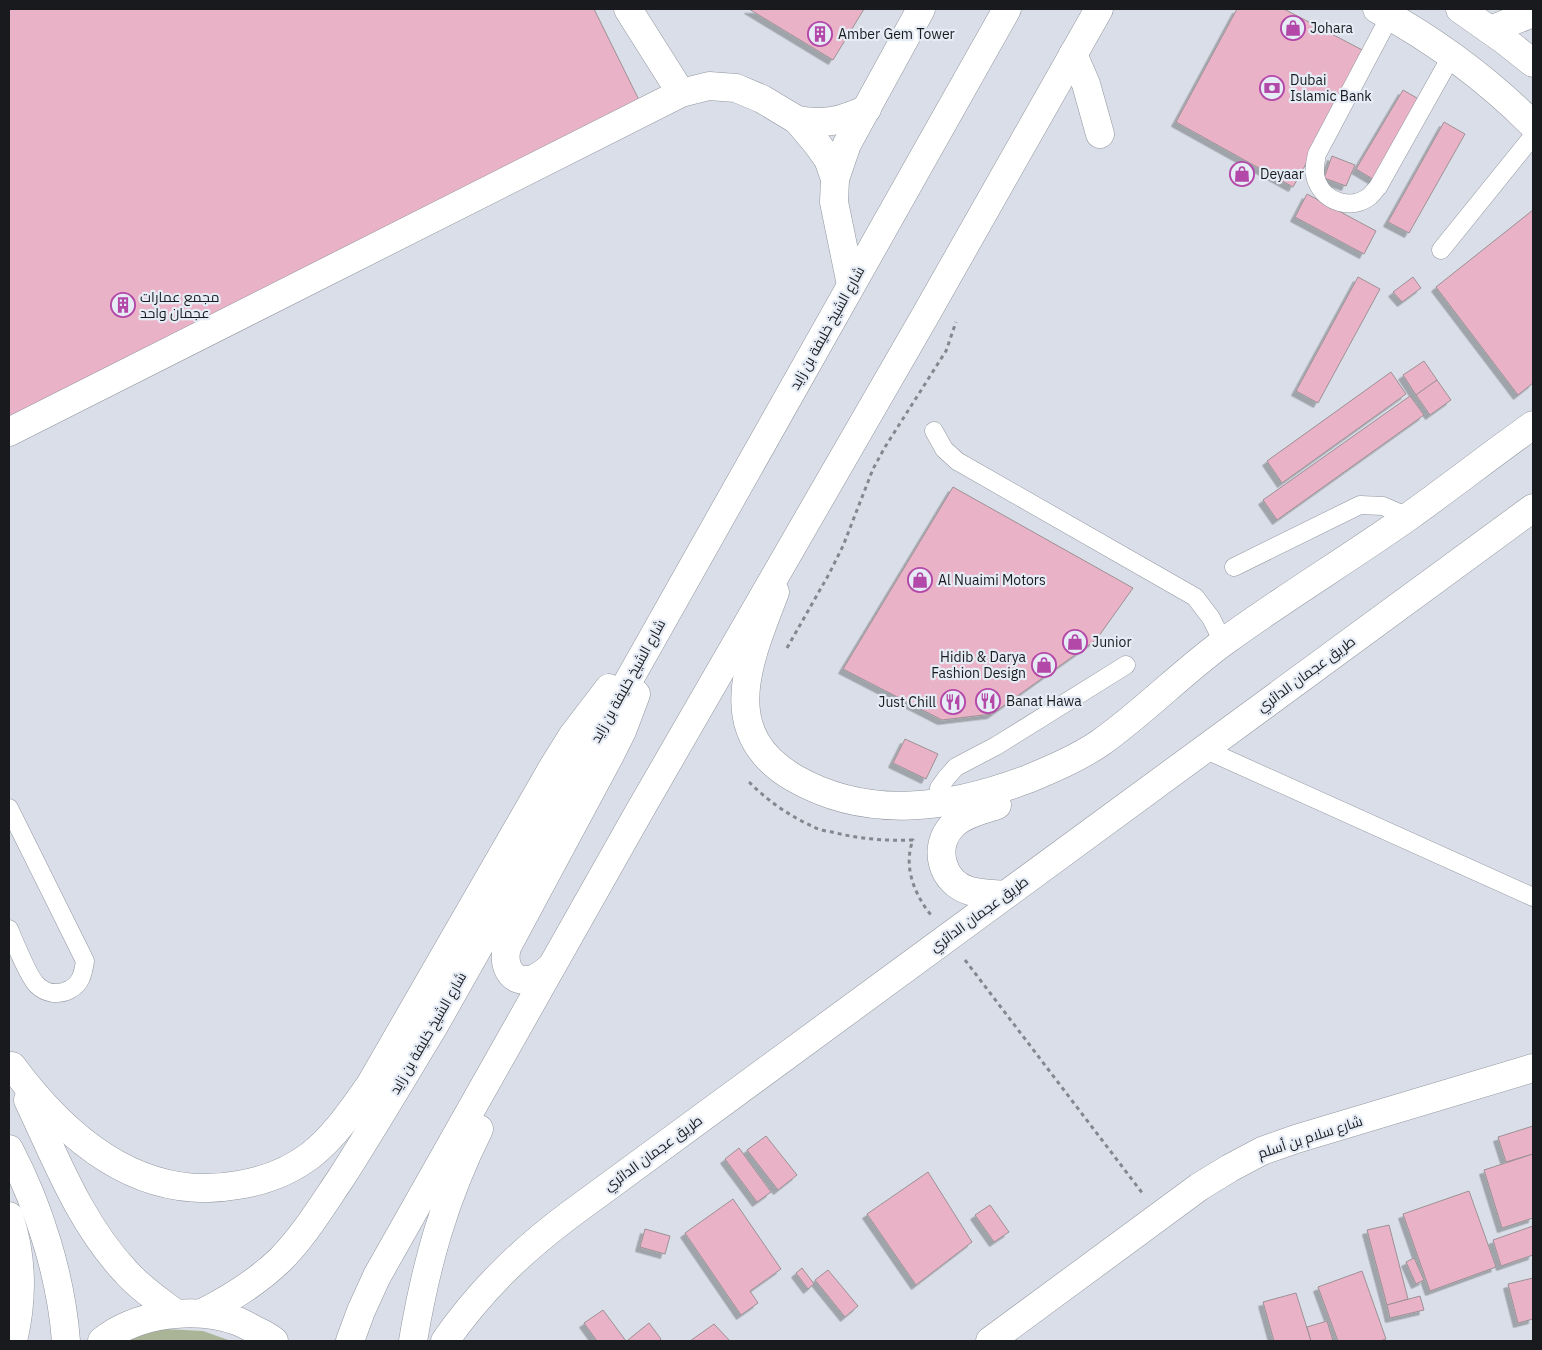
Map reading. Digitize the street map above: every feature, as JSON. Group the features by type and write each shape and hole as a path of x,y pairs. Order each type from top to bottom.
{"main road":[{"path":"628,9 681,93"},
{"path":"851,284 834,202 835,179 847,144 921,9"},
{"name":"شارع الشيخ خليفة بن زايد","path":"189,1313 230,1299 256,1281 286,1254 302,1236 364,1142 434,1026 1007,9"},
{"path":"350,1341 377,1276 550,968 1099,9"},
{"path":"1460,9 1533,63"},
{"path":"1384,12 1452,55 1486,81 1533,125"},
{"path":"1490,30 1533,14"},
{"path":"1074,54 1086,84 1100,134"},
{"path":"9,432 681,93 709,86 736,88 762,99 797,120 828,159 835,179"},
{"path":"797,120 814,123 831,122 848,118 867,109"},
{"path":"793,543 757,640 745,682 744,700 746,714 751,731 758,744 768,758 791,776 833,796 861,804 889,806 937,804 1008,786 1037,775 1097,745 1122,727 1223,642 1408,517 1533,425"},
{"name":"طريق عجمان الدائري","path":"445,1341 481,1294 536,1240 1533,508"},
{"path":"550,968 535,978 526,980 518,978 510,973 506,964 505,955 507,947 622,731 641,677 646,649"},
{"path":"10,1063 30,1090 73,1134 98,1153 124,1168 156,1181 188,1188 222,1188 255,1182 293,1167 310,1156 340,1128 370,1085 573,734 613,683 646,649"},
{"path":"1005,895 970,891 950,879 944,869 941,858 941,846 952,825 962,818 1054,783 1091,759 1122,727"},
{"path":"413,1341 421,1293 434,1241 448,1198 466,1155 596,913 639,812"},
{"path":"10,1063 71,1192 87,1221 105,1248 126,1272 150,1294 189,1313 237,1321 274,1341"},
{"name":"شارع سلام بن أسلم","path":"990,1341 1199,1187 1262,1151 1296,1139 1533,1068"},
{"path":"9,1149 35,1208 48,1248 58,1290 66,1341"},
{"path":"9,1216 19,1258 21,1292 19,1318 13,1341"},
{"path":"102,1341 127,1327 151,1318 189,1313"}],"lane":[{"path":"1384,12 1317,154 1314,167 1316,180 1322,192 1332,200 1344,204 1358,203 1369,197 1378,187 1452,55"},
{"path":"1440,250 1533,136"},
{"path":"934,431 944,450 957,461 1195,597 1211,618 1223,642"},
{"path":"1234,567 1360,505 1382,506 1408,517"},
{"path":"937,804 940,788 956,767 996,746 1126,665"},
{"path":"1204,749 1533,897"},
{"path":"9,808 85,961 83,976 75,987 62,994 48,992 36,984 9,929"}],"path":[{"path":"750,783 760,794 784,811 815,828 870,839 913,840 909,849 909,862 915,891 928,912 1160,1216"}],"green space":[{"path":"164,1329 203,1331 231,1341 122,1341"}],"building":[{"name":"مجمع عمارات عجمان واحد","path":"9,9 594,9 639,100 9,423"},
{"name":"Amber Gem Tower","path":"749,9 864,9 833,60"},
{"name":"Dubai Islamic Bank","path":"1237,9 1284,9 1368,53 1293,187 1176,122"},
{"path":"1403,90 1422,101 1376,181 1356,169"},
{"path":"1444,122 1465,134 1409,233 1388,222"},
{"path":"1332,156 1355,165 1346,186 1324,178"},
{"path":"1307,194 1376,231 1364,254 1295,217"},
{"path":"1533,210 1533,383 1518,395 1436,287"},
{"path":"1358,277 1380,289 1318,403 1296,391"},
{"path":"1413,277 1421,288 1402,302 1393,292"},
{"path":"1424,361 1437,380 1416,395 1403,375"},
{"path":"1391,372 1406,394 1282,483 1267,461"},
{"path":"1437,380 1451,400 1430,415 1416,395"},
{"path":"1410,396 1424,415 1277,520 1263,500"},
{"path":"953,487 1133,588 1096,640 992,714 942,720 843,669"},
{"path":"905,739 938,754 926,779 893,763"},
{"path":"1533,1126 1533,1154 1506,1162 1498,1137"},
{"path":"766,1136 797,1175 778,1190 747,1150"},
{"path":"739,1148 771,1192 757,1202 725,1159"},
{"path":"1533,1154 1533,1218 1502,1228 1484,1170"},
{"path":"928,1172 972,1242 916,1285 867,1214"},
{"path":"1469,1191 1496,1267 1430,1291 1403,1214"},
{"path":"733,1199 781,1269 750,1291 758,1303 741,1315 685,1233"},
{"path":"990,1205 1009,1232 994,1242 975,1215"},
{"path":"1389,1225 1408,1299 1387,1305 1367,1230"},
{"path":"1533,1226 1533,1255 1501,1266 1493,1240"},
{"path":"645,1229 670,1236 665,1254 640,1247"},
{"path":"1414,1258 1424,1280 1416,1284 1406,1262"},
{"path":"802,1268 814,1284 808,1289 796,1273"},
{"path":"828,1270 858,1306 845,1317 815,1280"},
{"path":"1362,1271 1386,1339 1380,1341 1338,1341 1318,1287"},
{"path":"1533,1278 1533,1319 1518,1323 1508,1284"},
{"path":"1296,1293 1311,1341 1274,1341 1263,1302"},
{"path":"1420,1296 1424,1310 1390,1318 1387,1305"},
{"path":"603,1310 626,1341 597,1341 584,1323"},
{"path":"1327,1321 1333,1341 1311,1341 1307,1327"},
{"path":"649,1323 661,1339 659,1341 628,1340"},
{"path":"714,1324 730,1341 690,1341"}],"place":[{"name":"Johara","path":"1293,28"},
{"name":"Amber Gem Tower","path":"820,34"},
{"name":"Dubai Islamic Bank","path":"1272,88"},
{"name":"Deyaar","path":"1242,174"},
{"name":"مجمع عمارات عجمان واحد","path":"123,305"},
{"name":"Al Nuaimi Motors","path":"920,580"},
{"name":"Junior","path":"1075,642"},
{"name":"Hidib & Darya Fashion Design","path":"1044,665"},
{"name":"Banat Hawa","path":"988,701"},
{"name":"Just Chill","path":"953,702"}]}
